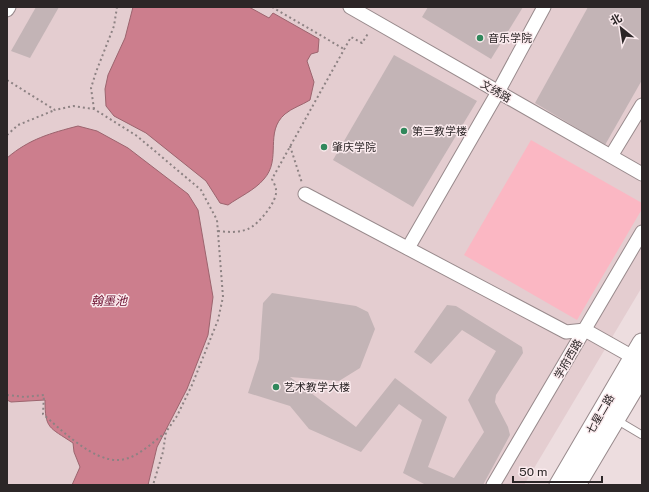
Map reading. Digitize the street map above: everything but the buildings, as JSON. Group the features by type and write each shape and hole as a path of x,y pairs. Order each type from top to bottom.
{"street":[{"name":"文绣路","path":"350,7 642,174"},
{"path":"408,248 498,92 544,7"},
{"path":"611,156 642,105"},
{"path":"305,194 566,332 585,330 639,354"},
{"name":"学府西路","path":"494,485 642,232"},
{"name":"七星二路","path":"559,485 639,354"},
{"name":"七星二路","path":"576,485 642,374"}],"lane":[{"path":"615,419 642,435"}],"path":[{"path":"94,109 91,88 114,26 117,7"},
{"path":"272,7 344,49"},
{"path":"218,231 233,232 248,229 259,221 273,202 277,191 272,179 344,49 351,37 362,43 375,21"},
{"path":"7,80 55,110"},
{"path":"7,135 18,125 55,110 73,106 94,109 137,136 201,190 217,220 223,297 218,320 192,385 177,416 166,432 134,455 118,460 99,457 70,437 43,414 44,395 25,397 7,395"},
{"path":"290,146 305,194"},
{"path":"153,485 163,452 166,432"}],"shaded area":[{"name":"肇庆学院","path":"7,7 642,7 642,287 524,485 7,485"},
{"path":"531,140 642,203 642,209 577,320 464,255"}],"water":[{"path":"133,7 249,7 269,18 273,13 319,39 318,52 311,54 307,61 314,82 310,100 285,114 279,121 275,129 272,163 264,179 252,190 228,205 220,203 206,181 146,133 114,116 106,106 105,89 108,75 125,38"},
{"name":"翰墨池","path":"78,126 97,131 128,148 188,194 198,210 213,297 208,335 187,389 157,447 148,485 72,485 80,467 74,452 73,443 58,434 50,426 46,417 45,400 11,402 7,400 7,158 15,151 32,141 49,134"}],"place":[{"name":"音乐学院","path":"480,38"},
{"name":"第三教学楼","path":"404,131"},
{"name":"肇庆学院","path":"324,147"},
{"name":"艺术教学大楼","path":"276,387"}]}
